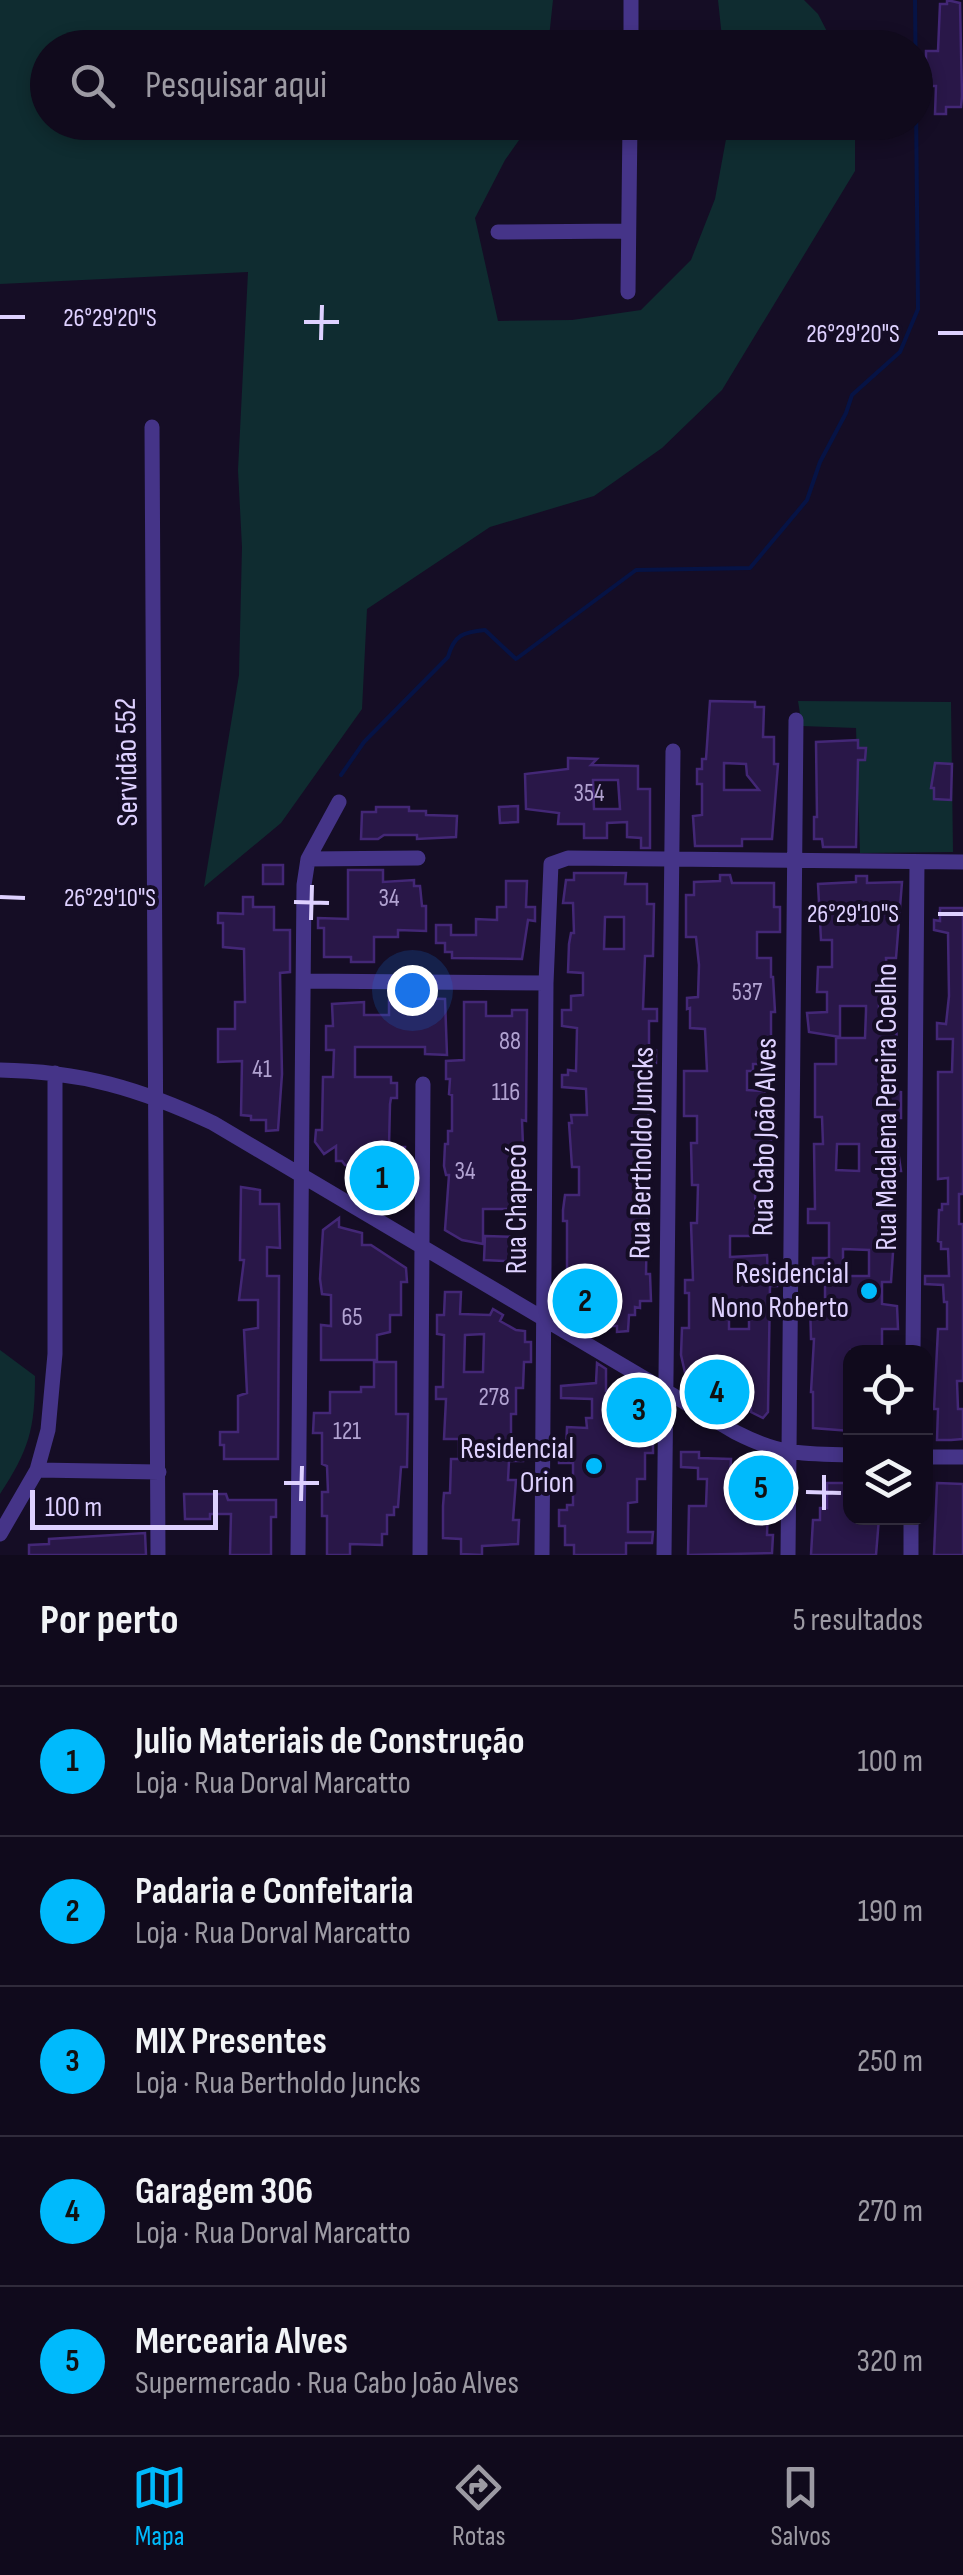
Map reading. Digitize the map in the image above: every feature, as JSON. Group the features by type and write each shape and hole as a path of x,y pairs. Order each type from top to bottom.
{"street":[{"path":"630,30 631,0"},
{"path":"628,292 630,140"},
{"path":"498,232 628,230"},
{"name":"Servidão 552","path":"152,427 158,1555"},
{"name":"Rua Cabo João Alves","path":"788,1555 796,720"},
{"name":"Rua Bertholdo Juncks","path":"664,1555 673,751"},
{"path":"298,1555 304,884 308,859 339,802"},
{"path":"308,859 418,858"},
{"name":"Rua Chapecó","path":"542,1555 550,864 568,858 673,859"},
{"path":"673,859 963,862"},
{"name":"Rua Madalena Pereira Coelho","path":"913,1345 917,862"},
{"path":"304,981 546,983"},
{"path":"0,1070 97,1079 158,1097 213,1123 750,1440 788,1454 843,1455"},
{"path":"0,1534 38,1470 48,1430 55,1354 55,1073"},
{"path":"420,1555 423,1084"},
{"path":"933,1456 963,1457"},
{"path":"38,1470 158,1472"},
{"path":"911,1555 912,1525"}],"green space":[{"path":"0,0 553,0 550,30 30,30 30,140 519,140 475,218 498,321 572,320 641,310 691,260 715,199 726,140 855,140 855,171 722,390 662,448 594,496 490,527 367,609 362,709 281,823 204,887 239,675 242,547 238,470 248,272 0,284"},
{"path":"718,0 804,0 826,30 721,30"},
{"path":"798,701 951,702 953,852 860,853 856,728 802,726"},
{"path":"0,1350 35,1376 28,1438 0,1494"}],"building":[{"path":"947,0 960,3 961,107 946,107 946,114 935,114 933,51 938,51 940,4 947,4"},
{"path":"710,701 755,702 755,707 764,707 763,737 774,737 774,764 778,764 772,839 742,839 742,846 695,846 693,816 702,815 702,784 697,784 697,769 702,769 702,759 706,759","holes":["724,763 746,764 747,775 759,790 724,790"]},
{"path":"858,740 858,748 866,748 865,760 858,760 856,847 823,847 822,839 814,839 816,742"},
{"path":"568,758 597,759 591,765 638,766 638,789 650,789 650,848 641,848 641,838 627,837 627,822 607,823 607,838 584,838 584,824 558,824 559,813 526,809 525,774 568,769","holes":["593,780 618,780 620,809 594,809"]},
{"path":"935,763 952,764 951,800 934,799 931,788"},
{"path":"518,806 518,822 500,823 499,807"},
{"path":"376,807 409,807 409,811 426,811 426,815 457,816 456,837 417,839 417,835 384,835 361,839 362,812 376,812"},
{"path":"263,865 283,865 283,884 263,884"},
{"path":"348,870 383,870 383,882 414,880 414,886 420,886 422,906 426,906 426,931 398,930 398,937 374,937 374,962 324,957 324,928 318,928 318,918 348,919"},
{"path":"574,873 626,873 625,884 647,884 647,904 654,904 653,956 645,956 643,1009 657,1009 657,1021 649,1021 649,1049 656,1050 656,1063 649,1063 648,1133 642,1137 641,1170 648,1170 646,1274 650,1274 651,1301 640,1301 640,1308 635,1307 635,1315 629,1315 628,1331 617,1332 617,1326 605,1326 590,1317 587,1322 565,1308 571,1297 569,1292 581,1274 567,1273 565,1195 579,1195 579,1167 572,1167 569,1123 571,1115 587,1115 586,1089 562,1087 562,1075 568,1075 568,1070 576,1071 577,1028 562,1026 562,1010 571,1010 571,996 583,995 583,973 568,972 569,944 574,933 573,903 563,903 566,880 574,880","holes":["605,917 624,917 624,949 604,949"]},
{"path":"720,875 730,875 732,883 774,883 774,907 780,907 780,932 757,932 757,958 771,958 773,1064 753,1064 753,1071 747,1071 747,1090 765,1091 766,1123 771,1123 771,1190 755,1190 756,1236 730,1236 730,1257 767,1255 768,1275 777,1275 777,1286 770,1286 768,1412 763,1418 751,1412 751,1405 724,1405 706,1393 714,1379 686,1377 681,1355 682,1328 689,1328 685,1280 693,1280 691,1223 697,1223 698,1185 692,1185 691,1143 697,1143 697,1116 684,1116 684,1071 707,1071 705,1029 690,1028 690,1008 687,1009 687,998 698,997 699,965 696,937 686,937 686,895 694,895 694,882 720,881","holes":["729,1308 749,1308 749,1329 729,1329"]},
{"path":"856,876 867,876 867,883 902,882 896,958 886,958 888,986 879,985 879,1012 886,1012 885,1023 896,1023 898,1065 892,1065 892,1091 901,1092 901,1118 885,1118 886,1144 897,1144 901,1171 888,1171 889,1202 895,1202 895,1223 891,1282 882,1282 882,1304 897,1306 898,1329 882,1329 882,1345 843,1345 843,1430 813,1428 814,1339 810,1302 825,1302 825,1282 813,1275 813,1258 829,1258 829,1223 808,1223 808,1209 815,1209 814,1144 823,1144 822,1117 815,1117 815,1064 836,1064 836,1038 865,1038 866,1006 840,1006 840,1037 809,1032 807,1013 827,1012 827,992 817,992 818,967 832,967 832,940 821,940 818,884 856,882","holes":["837,1144 859,1144 859,1171 836,1170","843,1249 869,1250 869,1276 843,1276"]},
{"path":"506,881 527,881 526,907 535,907 535,921 528,920 522,959 452,958 452,952 445,952 445,943 436,943 436,925 451,925 451,935 476,935 476,919 497,920 497,907 506,907"},
{"path":"243,897 253,897 253,907 274,907 274,930 290,930 290,972 280,973 282,1074 278,1130 266,1131 266,1120 241,1115 242,1061 218,1062 218,1029 235,1029 235,1002 245,1002 244,949 223,947 223,923 218,923 218,913 243,914"},
{"path":"940,908 963,908 963,1194 959,1194 959,1224 963,1224 963,1381 957,1381 958,1409 963,1409 963,1439 951,1440 937,1440 938,1409 934,1409 938,1329 947,1329 947,1302 943,1285 925,1284 925,1276 949,1276 948,1249 941,1249 938,1241 939,1210 942,1204 948,1204 948,1178 938,1179 938,1072 952,1072 953,1039 937,1039 937,1023 946,1024 949,996 948,933 934,930 934,920 940,921"},
{"path":"445,999 447,1055 425,1054 425,1047 355,1047 355,1077 391,1077 391,1083 397,1083 397,1098 391,1098 390,1104 389,1147 405,1147 403,1194 393,1199 362,1182 362,1166 336,1161 336,1146 324,1154 315,1142 316,1130 322,1130 323,1077 333,1077 334,1050 326,1050 326,1026 333,1026 332,1004 364,1002 364,1015 389,1015 389,1001"},
{"path":"464,1002 486,1002 486,1016 512,1016 512,1010 527,1010 526,1121 522,1120 525,1198 513,1209 483,1209 483,1244 462,1240 445,1230 449,1175 444,1166 445,1144 448,1131 452,1131 452,1095 450,1079 446,1079 446,1061 464,1060"},
{"path":"241,1187 260,1190 260,1204 279,1204 280,1248 267,1247 267,1276 279,1276 278,1459 224,1459 224,1445 220,1445 220,1432 238,1432 238,1396 247,1393 244,1330 258,1328 258,1300 239,1300 244,1260 240,1260"},
{"path":"339,1218 339,1227 362,1233 362,1245 371,1245 406,1268 407,1282 401,1282 401,1315 390,1315 390,1332 377,1335 377,1360 321,1360 321,1325 331,1326 331,1295 322,1294 320,1279 323,1230"},
{"path":"485,1236 524,1237 523,1262 484,1260"},
{"path":"445,1292 461,1292 460,1314 490,1315 493,1309 503,1315 500,1321 525,1331 525,1342 531,1342 531,1362 524,1362 523,1388 516,1388 516,1414 511,1414 511,1442 523,1442 523,1461 509,1461 508,1480 516,1480 513,1520 519,1520 518,1544 482,1546 482,1555 461,1554 461,1539 443,1538 444,1493 450,1493 451,1459 459,1459 459,1439 444,1439 446,1399 436,1399 436,1387 443,1387 444,1335 437,1334 437,1315 444,1315","holes":["484,1334 483,1372 464,1372 465,1335"]},
{"path":"374,1362 396,1362 396,1414 408,1414 407,1467 401,1467 398,1507 394,1507 394,1515 387,1515 387,1534 382,1534 382,1545 350,1544 350,1555 327,1555 327,1516 322,1516 322,1492 328,1492 327,1466 322,1464 322,1433 313,1433 314,1413 330,1413 330,1392 361,1392 361,1387 374,1387"},
{"path":"597,1363 606,1369 606,1391 615,1391 615,1406 645,1406 645,1443 653,1443 653,1453 645,1453 645,1479 637,1479 637,1502 628,1503 628,1532 653,1532 652,1543 626,1543 626,1555 574,1555 574,1545 565,1545 565,1526 559,1526 559,1510 573,1505 573,1463 559,1463 559,1453 566,1453 567,1427 587,1428 586,1418 592,1418 592,1399 561,1398 561,1386 596,1383"},
{"path":"681,1452 699,1452 699,1458 731,1459 730,1476 768,1477 768,1486 776,1486 776,1507 768,1507 767,1535 773,1535 772,1553 688,1555 689,1506 706,1506 707,1479 698,1479 698,1468 681,1467"},
{"path":"827,1483 843,1483 843,1525 878,1525 876,1555 811,1555 813,1520 820,1520 820,1508 827,1508"},
{"path":"937,1483 963,1484 963,1555 934,1555"},
{"path":"184,1494 226,1494 228,1500 276,1500 276,1517 271,1517 271,1555 230,1555 231,1514 185,1519"},
{"path":"145,1533 146,1555 29,1555 29,1545 49,1544 49,1539"}],"waterway":[{"path":"915,0 915,30"},
{"path":"341,775 364,742 448,657 460,636 485,630 516,659 636,570 750,568 807,500 820,462 852,395 900,352 918,309 916,140"}],"place":[{"name":"Julio Materiais de Construção","path":"382,1178"},
{"name":"Residencial Nono Roberto","path":"869,1291"},
{"name":"Padaria e Confeitaria","path":"585,1301"},
{"name":"Garagem 306","path":"717,1392"},
{"name":"MIX Presentes","path":"639,1410"},
{"name":"Residencial Orion","path":"594,1466"},
{"name":"Mercearia Alves","path":"761,1488"}]}
